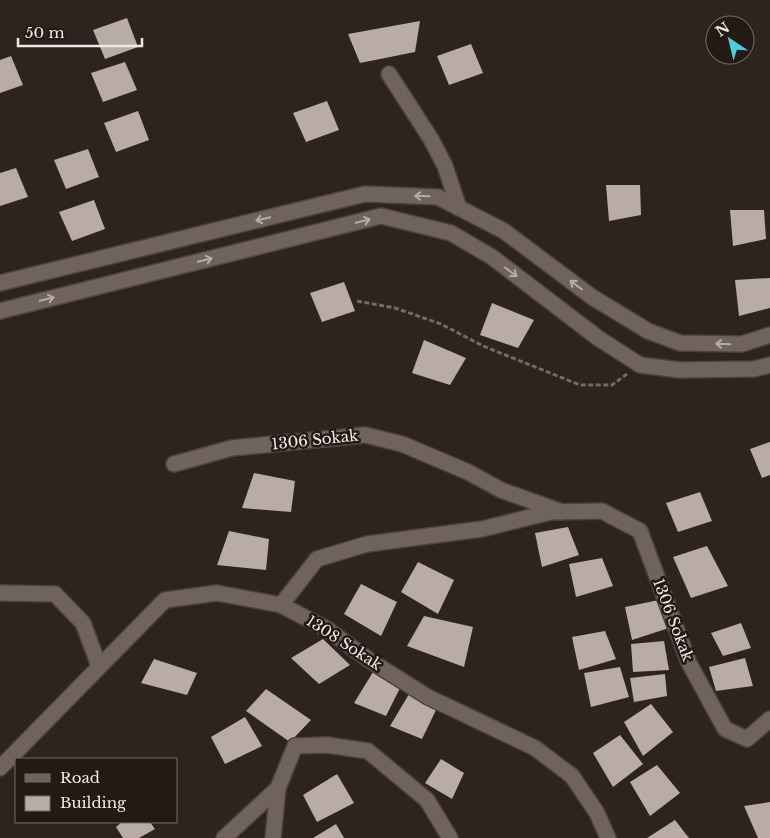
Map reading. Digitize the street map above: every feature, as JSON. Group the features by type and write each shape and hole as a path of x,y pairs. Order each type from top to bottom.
{"street":[{"path":"389,74 438,152 459,208"},
{"path":"0,283 365,194 438,197 504,231 592,297 648,331 680,343 742,344 770,335"},
{"path":"0,311 381,216 451,233 492,257 598,338 640,365 680,370 754,369 770,365"},
{"name":"1306 Sokak","path":"174,464 232,448 365,435 402,444 459,468 501,490 563,512"},
{"name":"1306 Sokak","path":"281,605 317,559 367,544 482,530 551,512 602,511 640,532 689,662 725,729 747,739 770,719"},
{"path":"0,593 55,594 84,623 99,666"},
{"name":"1308 Sokak","path":"0,768 165,600 217,593 281,605 327,629 369,660 428,696 535,748 572,776 598,813 608,838"},
{"path":"273,838 278,788 295,746 327,745 368,751 427,800 450,838"},
{"path":"224,838 278,788"}],"path":[{"path":"357,301 395,308 441,324 483,346 580,385 612,385 640,365"}],"building":[{"path":"127,18 138,47 105,59 93,30"},
{"path":"420,21 415,52 360,63 348,34"},
{"path":"471,44 483,73 449,85 437,56"},
{"path":"11,56 23,85 0,93 0,60"},
{"path":"125,62 137,90 103,102 91,73"},
{"path":"327,101 339,130 306,142 293,113"},
{"path":"138,111 149,140 116,152 104,123"},
{"path":"88,149 99,177 66,189 54,160"},
{"path":"16,168 28,197 0,206 0,173"},
{"path":"606,185 640,185 641,215 609,221"},
{"path":"94,200 105,229 72,241 59,212"},
{"path":"730,210 764,210 766,239 733,246"},
{"path":"770,278 770,308 739,316 735,280"},
{"path":"344,282 355,311 322,322 310,293"},
{"path":"492,303 534,320 518,348 480,335"},
{"path":"424,340 466,358 450,385 412,373"},
{"path":"770,442 770,475 762,478 750,449"},
{"path":"254,473 295,481 291,512 242,508"},
{"path":"700,492 712,521 678,532 666,503"},
{"path":"568,527 579,555 542,567 535,533"},
{"path":"229,531 269,539 266,570 217,565"},
{"path":"707,546 728,586 691,598 673,557"},
{"path":"602,558 613,586 576,597 569,564"},
{"path":"418,562 454,580 438,614 401,592"},
{"path":"361,584 397,602 381,636 344,614"},
{"path":"659,600 669,628 632,640 625,607"},
{"path":"424,616 473,627 464,667 407,646"},
{"path":"741,623 751,648 723,656 711,633"},
{"path":"605,631 616,659 579,670 572,637"},
{"path":"323,639 350,665 319,684 291,658"},
{"path":"664,641 669,670 633,672 631,644"},
{"path":"745,658 753,686 716,691 709,667"},
{"path":"154,659 197,673 187,695 141,683"},
{"path":"620,667 629,697 591,707 584,673"},
{"path":"373,672 400,688 386,716 354,703"},
{"path":"665,674 667,696 634,702 630,678"},
{"path":"266,689 311,720 290,742 246,711"},
{"path":"409,694 436,710 422,739 390,726"},
{"path":"651,704 673,732 643,756 624,722"},
{"path":"245,717 262,746 225,764 211,737"},
{"path":"620,735 643,764 613,787 593,753"},
{"path":"441,759 464,773 452,799 425,783"},
{"path":"657,765 680,793 650,816 630,782"},
{"path":"337,774 354,803 317,822 303,795"},
{"path":"770,802 770,838 758,838 744,806"},
{"path":"675,820 689,838 647,838"},
{"path":"121,823 151,823 155,829 139,838 123,838 116,827"},
{"path":"336,824 344,838 313,838"}]}
